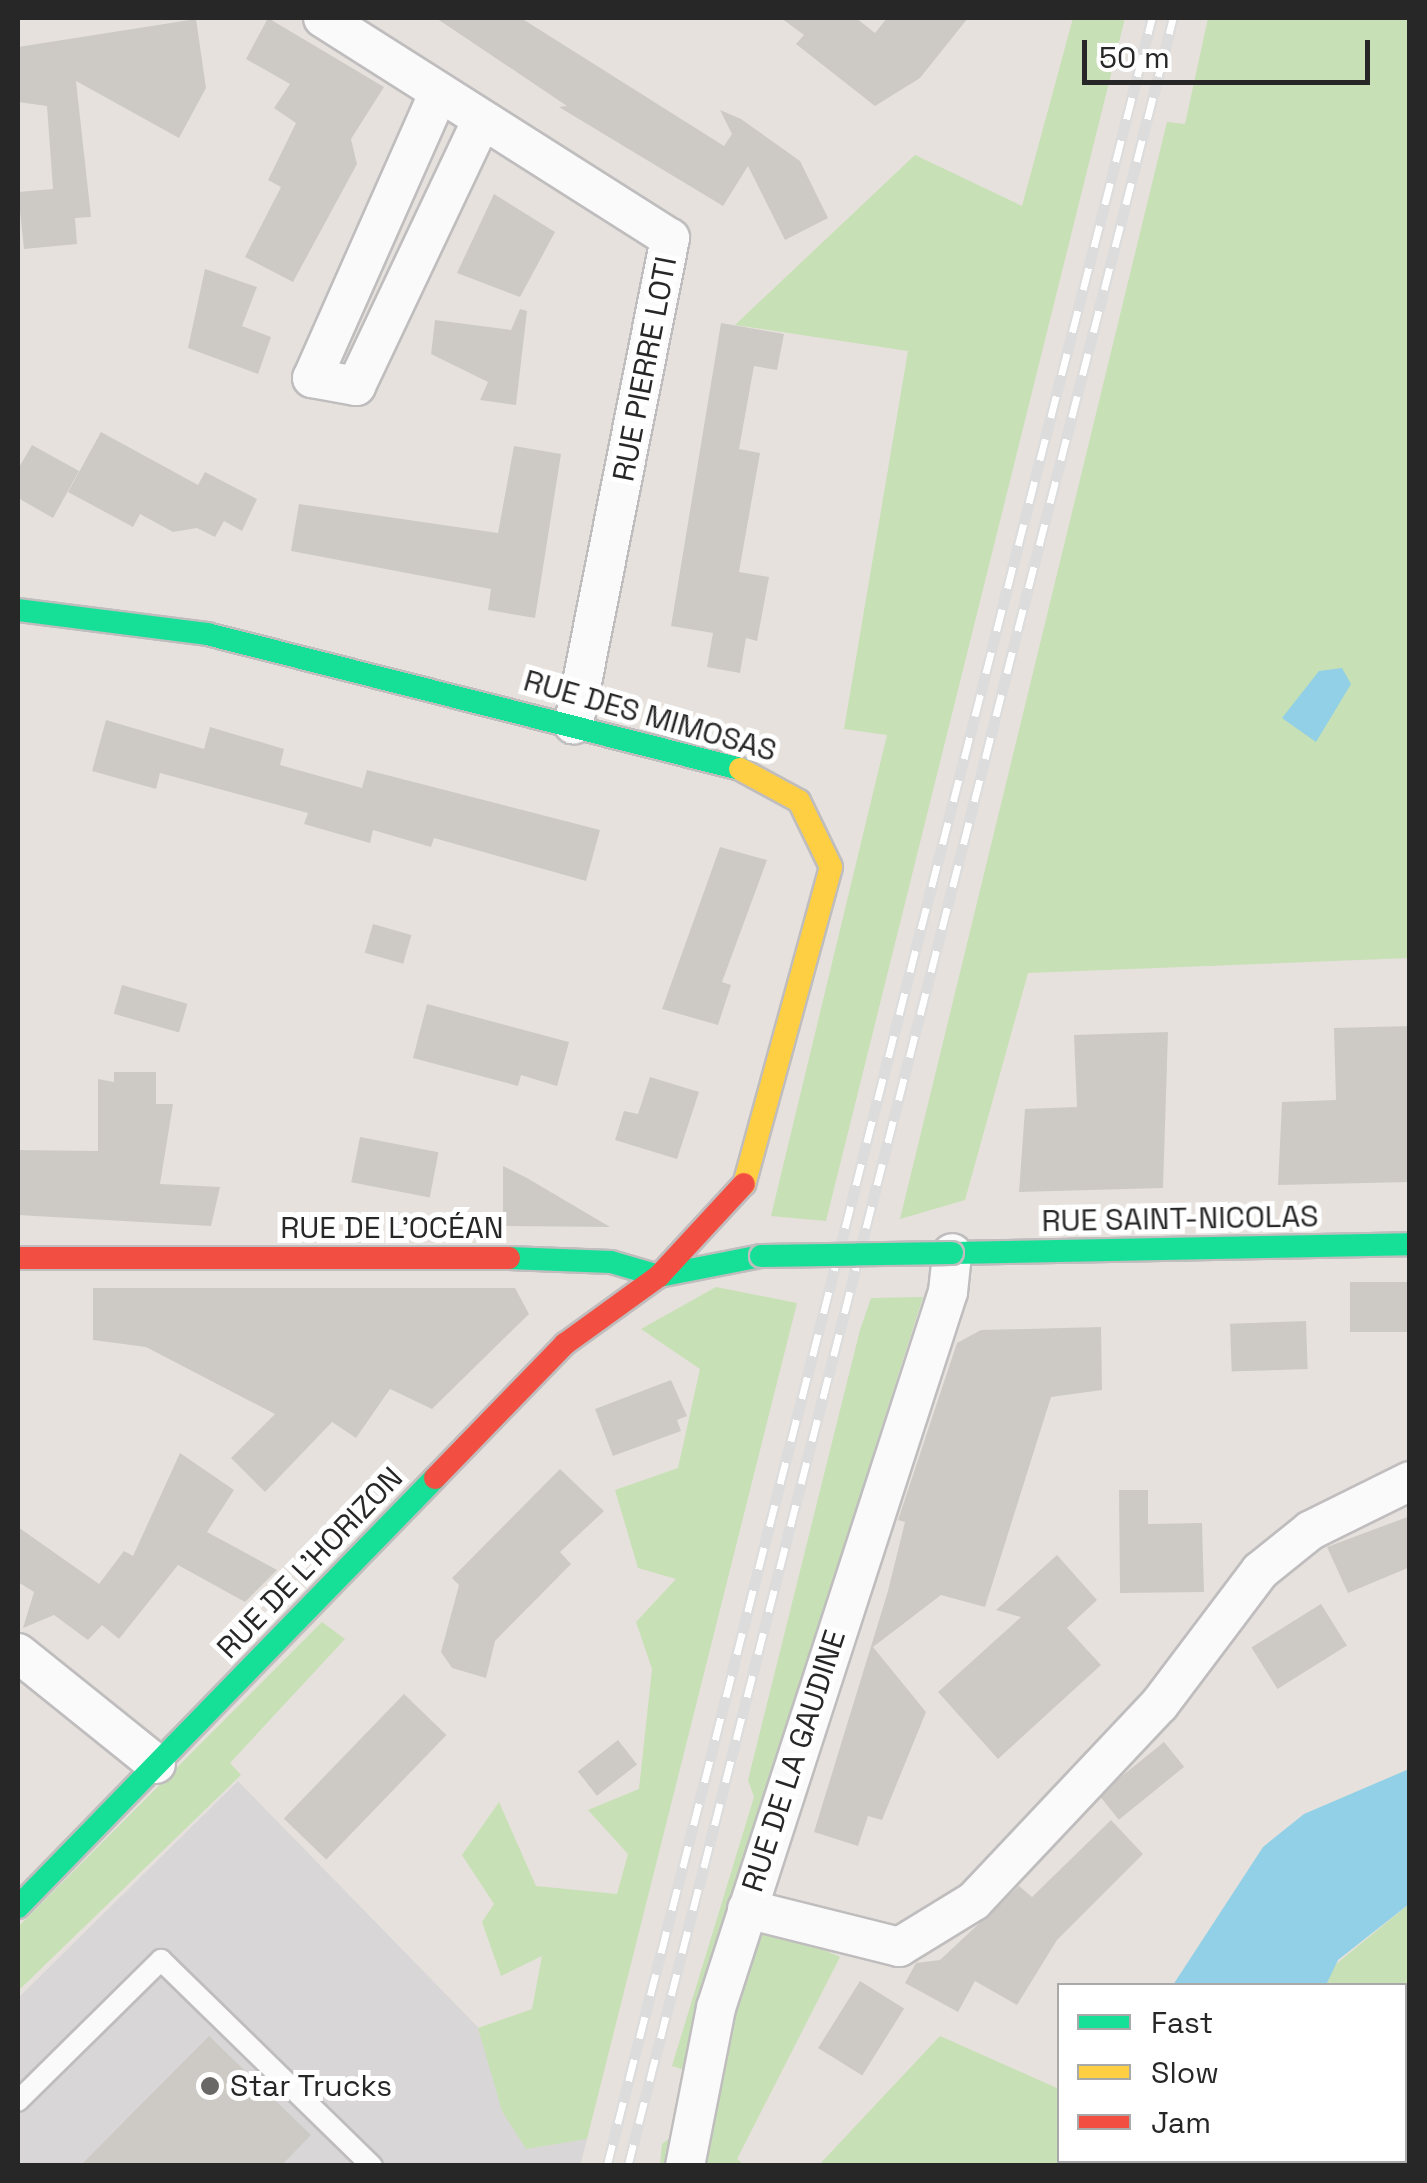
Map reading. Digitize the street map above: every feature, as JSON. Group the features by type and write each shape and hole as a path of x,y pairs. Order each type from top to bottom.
{"main road":[{"name":"RUE DES MIMOSAS","path":"18,610 207,634 574,726 782,784 822,833 831,867 750,1177 658,1276"},
{"name":"RUE SAINT-NICOLAS","path":"761,1256 1410,1244"},
{"name":"RUE DE L'OCÉAN","path":"18,1258 498,1257 612,1262 658,1276 761,1256"},
{"name":"RUE DE L'HORIZON","path":"18,1907 565,1344 658,1276"}],"street":[{"name":"RUE PIERRE LOTI","path":"323,18 481,122 670,238 574,726"},
{"path":"439,92 312,378 356,386 481,122"},
{"name":"RUE DE LA GAUDINE","path":"952,1253 948,1292 747,1909 898,1947 974,1901 1159,1705 1260,1571 1311,1530 1410,1481"},
{"path":"18,1653 156,1764"},
{"path":"684,2166 716,2008 747,1909"}],"lane":[{"path":"18,2101 161,1960 372,2166"}],"shaded area":[{"path":"238,1781 587,2139 580,2166 18,2166 18,1998"}],"green space":[{"path":"1073,18 1125,18 826,1221 771,1216 887,735 844,729 908,351 735,325 915,155 1022,206"},
{"path":"1208,18 1409,18 1409,958 1028,973 965,1200 900,1219 1167,122 1185,124"},
{"path":"716,1287 797,1303 587,2139 526,2149 502,2111 478,2028 532,2009 542,1956 501,1976 482,1922 494,1904 462,1855 499,1802 536,1886 617,1894 628,1854 588,1810 639,1789 652,1669 636,1622 676,1579 638,1568 615,1490 678,1468 700,1369 641,1329"},
{"path":"923,1297 741,1871 755,1920 840,1957 737,2159 744,2165 660,2166 662,2144 711,2107 714,2079 672,2066 754,1797 748,1780 860,1330 871,1298"},
{"path":"322,1622 345,1639 230,1763 241,1775 18,1991 18,1927"},
{"path":"1409,1904 1409,2165 1228,2166 1407,2163 1407,1983 1327,1983 1335,1965"},
{"path":"940,2036 1057,2088 1057,2163 1121,2166 818,2166"}],"water":[{"path":"1342,668 1351,684 1316,742 1282,718 1319,671"},
{"path":"1409,1769 1409,1904 1338,1960 1327,1983 1174,1983 1263,1847 1304,1814"}],"building":[{"path":"268,18 384,87 351,139 357,164 293,282 245,257 281,187 268,180 296,123 274,108 290,84 246,59"},
{"path":"436,18 521,18 724,146 732,134 720,110 741,119 800,161 828,218 785,240 748,166 723,206 559,107 567,106"},
{"path":"781,18 856,18 875,33 887,18 968,18 920,78 875,106 796,44 804,35"},
{"path":"196,19 206,88 179,138 76,81 91,217 75,218 77,244 24,249 18,192 53,189 47,106 18,102 18,47"},
{"path":"494,194 555,232 520,297 457,273"},
{"path":"205,269 257,287 242,326 271,337 258,374 188,348"},
{"path":"520,309 527,311 516,405 480,400 488,382 431,354 435,320 511,330"},
{"path":"721,323 784,334 777,370 754,366 739,449 760,453 739,572 769,577 757,641 746,638 740,673 707,667 713,633 671,626"},
{"path":"101,432 198,485 205,472 257,499 242,531 224,521 215,537 197,528 173,532 140,514 133,527 68,492"},
{"path":"32,445 79,471 53,518 18,498 18,469"},
{"path":"514,446 561,454 535,618 488,610 491,589 291,551 299,504 498,533"},
{"path":"106,720 204,749 210,727 284,749 280,765 362,788 367,770 600,830 586,881 434,838 431,847 373,830 370,843 304,824 308,813 160,773 156,789 92,771"},
{"path":"720,847 767,860 722,982 731,985 718,1025 662,1009"},
{"path":"373,924 411,935 403,964 365,953"},
{"path":"122,985 187,1004 179,1033 114,1014"},
{"path":"427,1004 569,1042 557,1086 521,1075 518,1086 413,1058"},
{"path":"1410,1026 1410,1182 1278,1185 1282,1102 1336,1100 1334,1028"},
{"path":"1168,1032 1163,1188 1019,1192 1025,1109 1077,1107 1074,1035"},
{"path":"114,1072 156,1072 156,1104 173,1104 160,1184 220,1187 211,1226 18,1215 18,1150 98,1151 98,1079 114,1082"},
{"path":"650,1077 699,1092 677,1159 615,1140 624,1111 638,1114"},
{"path":"360,1137 439,1152 430,1197 351,1182"},
{"path":"503,1166 527,1178 610,1227 503,1226"},
{"path":"1350,1282 1410,1282 1410,1332 1350,1332"},
{"path":"93,1288 515,1288 529,1314 432,1409 390,1389 356,1438 332,1422 265,1492 231,1458 275,1414 146,1347 93,1340"},
{"path":"1306,1321 1308,1369 1232,1372 1230,1324"},
{"path":"1101,1327 1102,1390 1051,1397 985,1607 941,1595 873,1647 926,1712 882,1820 868,1816 858,1846 814,1832 888,1591 905,1522 898,1520 957,1343 981,1330"},
{"path":"671,1380 687,1416 677,1420 681,1431 613,1456 595,1409"},
{"path":"180,1453 234,1490 207,1532 277,1570 245,1602 178,1565 119,1639 102,1625 88,1640 54,1615 23,1628 34,1592 18,1582 18,1527 99,1584 124,1551 133,1556"},
{"path":"560,1469 604,1511 560,1552 571,1564 495,1641 486,1678 452,1668 441,1652 459,1585 452,1578"},
{"path":"1119,1490 1148,1490 1148,1524 1202,1523 1204,1592 1120,1593"},
{"path":"1410,1516 1410,1567 1348,1593 1327,1547"},
{"path":"1057,1555 1097,1600 1067,1628 1101,1665 998,1759 938,1692 1021,1617 996,1610"},
{"path":"1321,1604 1347,1646 1277,1689 1251,1647"},
{"path":"404,1694 446,1735 326,1859 284,1818"},
{"path":"618,1740 637,1764 597,1796 578,1771"},
{"path":"1164,1742 1184,1767 1119,1820 1099,1795"},
{"path":"1111,1820 1143,1854 1057,1940 1017,2005 975,1981 958,2012 905,1983 916,1963 940,1960 1019,1886 1032,1897"},
{"path":"860,1981 904,2009 862,2076 818,2048"},
{"name":"Star Trucks","path":"209,2036 311,2135 281,2166 80,2166"}],"railway":[{"path":"607,2166 1152,18"},
{"path":"628,2166 1173,18"}],"traffic: fast":[{"path":"18,610 207,634 740,769"},
{"path":"952,1253 1410,1244"},
{"path":"761,1256 952,1253"},
{"path":"509,1258 611,1262 659,1276 761,1256"},
{"path":"18,1907 435,1478"}],"traffic: slow":[{"path":"740,769 799,801 831,867 744,1184"}],"traffic: jam":[{"path":"435,1478 565,1344 659,1276 744,1184"},
{"path":"18,1258 509,1258"}],"place":[{"name":"Star Trucks","path":"210,2086"}]}
